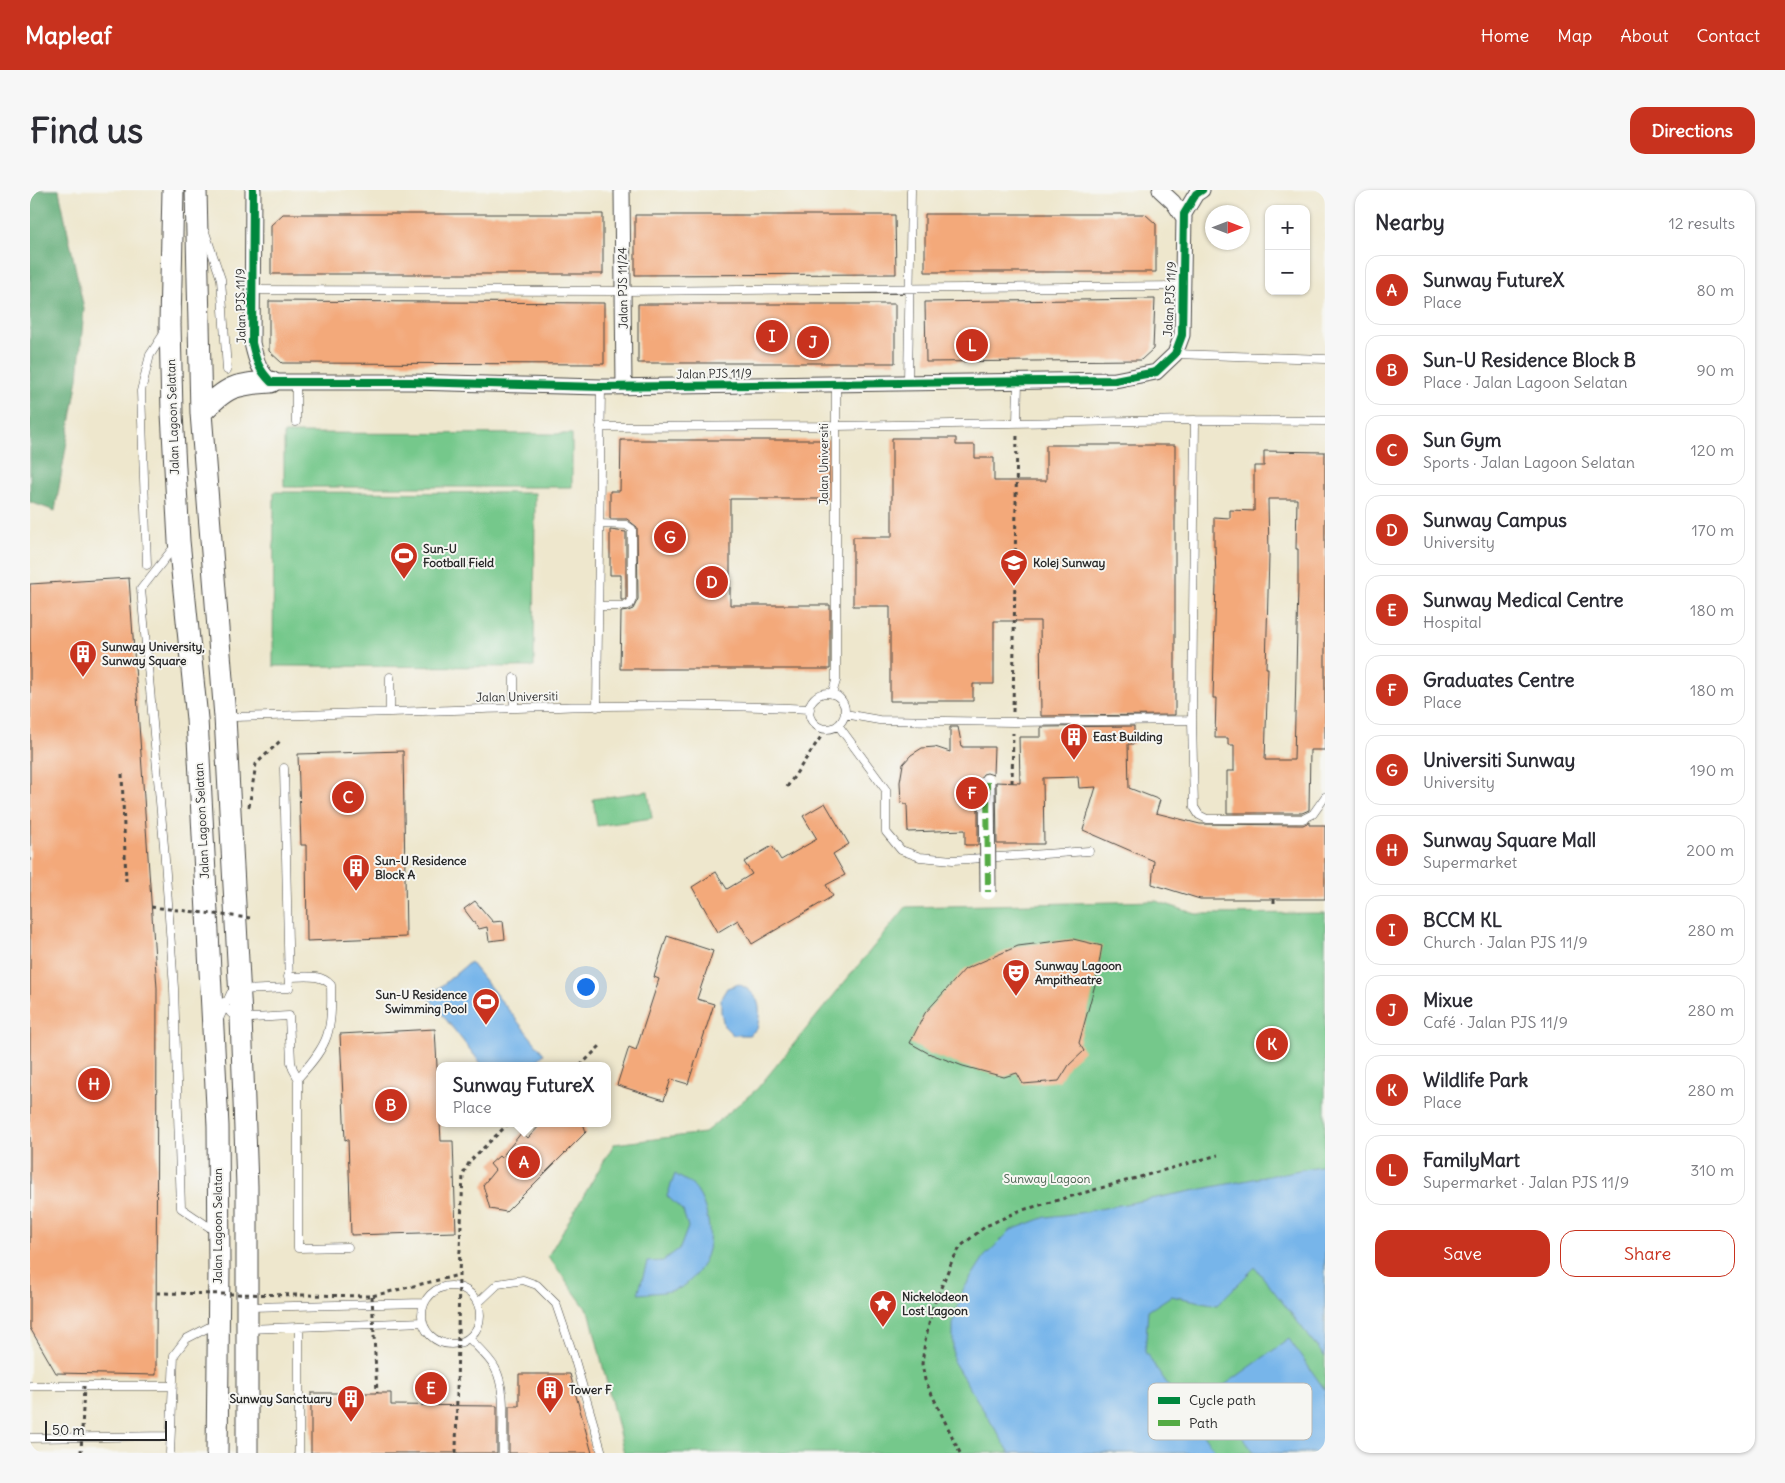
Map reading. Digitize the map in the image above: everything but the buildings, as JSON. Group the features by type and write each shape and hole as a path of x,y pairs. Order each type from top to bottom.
{"main road":[{"name":"Jalan Lagoon Selatan","path":"173,190 170,324 172,413 179,541 247,1186 248,1453"},
{"name":"Jalan Lagoon Selatan","path":"196,198 201,413 225,717 226,996 214,1031 218,1126 217,1453"},
{"path":"201,413 226,390 243,384 271,382"},
{"path":"197,719 225,717"}],"street":[{"name":"Jalan PJS 11/9","path":"253,190 252,343 261,372 271,382 401,382 601,387 1115,380 1136,378 1156,372 1175,354 1182,335 1184,214 1196,194 1202,190"},
{"name":"Jalan PJS 11/24","path":"622,190 624,386"},
{"path":"1160,190 1173,202 1184,218"},
{"path":"987,782 988,892"}],"lane":[{"path":"908,382 911,190"},
{"path":"196,198 221,279 227,370"},
{"path":"251,290 623,291 1183,286"},
{"path":"147,565 141,392 150,355 170,324"},
{"path":"1175,354 1325,359"},
{"path":"1018,381 1018,423"},
{"path":"296,382 296,422"},
{"name":"Jalan Universiti","path":"832,694 836,682 836,383"},
{"path":"596,707 601,387"},
{"path":"1195,420 1192,720 1194,807 1199,815 1207,819 1303,819 1313,814 1325,796"},
{"path":"600,427 836,426 1195,420 1325,421"},
{"path":"598,606 626,606 630,604 632,599 632,530 626,525 599,524"},
{"path":"179,541 141,589 166,865 174,988 181,1208 218,1234"},
{"path":"390,677 390,712"},
{"path":"514,678 514,708"},
{"path":"821,694 832,694 841,700 844,705 845,714 838,725 828,729 817,725 811,716 810,709 813,701 821,694"},
{"name":"Jalan Universiti","path":"225,717 514,708 735,705 810,709"},
{"path":"845,714 879,720 994,722 1192,720"},
{"path":"838,725 886,790 886,832 901,850 920,857 953,860 1089,851"},
{"path":"226,996 289,988 284,768"},
{"path":"288,978 317,977 324,979 331,985 331,1023 329,1032 321,1051 298,1078"},
{"path":"226,996 267,1016 289,1016 291,1062 298,1078 298,1248 348,1247"},
{"path":"214,1031 226,996"},
{"path":"478,1303 498,1284 523,1280 537,1285 556,1304 574,1357 602,1453"},
{"path":"446,1286 456,1286 465,1289 473,1295 478,1303 480,1313 476,1331 460,1343 441,1343 426,1331 422,1312 424,1303 437,1289 446,1286"},
{"path":"248,1307 424,1303"},
{"path":"170,1453 174,1355 186,1339 218,1322"},
{"path":"248,1330 423,1322"},
{"path":"299,1328 299,1453"},
{"path":"469,1338 494,1367 500,1379 503,1453"},
{"path":"30,1386 172,1386"},
{"path":"30,1438 170,1436"}],"path":[{"path":"1014,672 1017,448"},
{"path":"787,787 822,735"},
{"path":"249,808 256,764 280,741"},
{"path":"122,774 126,881"},
{"path":"1274,900 1274,906"},
{"path":"151,906 250,918"},
{"path":"584,1062 601,1045"},
{"path":"456,1453 463,1174 470,1161 505,1127"},
{"path":"960,1453 925,1380 922,1364 933,1307 952,1261 961,1246 986,1226 1019,1211 1218,1155"},
{"path":"157,1293 372,1296 459,1275"},
{"path":"372,1296 377,1393"},
{"path":"82,1453 84,1386"}],"green space":[{"path":"30,190 59,190 84,309 78,378 55,511 30,502"},
{"path":"284,433 572,434 572,487 284,487"},
{"name":"Sun-U Football Field","path":"274,492 535,493 534,667 273,666"},
{"path":"648,791 652,818 597,826 593,799"},
{"name":"Sunway Lagoon","path":"1156,901 1196,914 1325,913 1325,1453 624,1453 590,1314 548,1256 614,1144 704,1133 757,1089 906,907"}],"water":[{"name":"Sun-U Residence Swimming Pool","path":"470,962 544,1054 535,1062 480,1062 428,997"},
{"path":"739,984 751,992 758,1002 757,1029 749,1035 733,1035 724,1026 721,1012 721,998 727,988"},
{"path":"1325,1165 1325,1357 1255,1267 1217,1305 1171,1296 1148,1311 1145,1352 1167,1383 1148,1383 1148,1440 1207,1440 1218,1453 1010,1453 953,1361 953,1324 963,1290 984,1257 1011,1230 1046,1217 1079,1213"},
{"path":"675,1174 697,1190 704,1204 709,1228 708,1249 697,1273 684,1286 668,1291 638,1294 647,1262 663,1261 680,1248 688,1227 683,1211 667,1196"},
{"path":"1289,1339 1325,1390 1325,1453 1254,1453 1245,1440 1312,1440 1312,1383 1227,1383"}],"marked path":[{"path":"987,782 988,892"}],"cycle path":[{"path":"253,190 252,343 258,364 271,382 411,382 601,387 1115,380 1156,372 1175,354 1182,335 1184,214 1196,194 1202,190"}],"place":[{"name":"BCCM KL","path":"772,336"},
{"name":"Mixue","path":"813,342"},
{"name":"FamilyMart","path":"972,345"},
{"name":"Universiti Sunway","path":"670,537"},
{"name":"Sun-U Football Field","path":"404,580"},
{"name":"Sunway Campus","path":"712,582"},
{"name":"Kolej Sunway","path":"1014,587"},
{"name":"Sunway University, Sunway Square","path":"83,678"},
{"name":"East Building","path":"1074,761"},
{"name":"Graduates Centre","path":"972,793"},
{"name":"Sun Gym","path":"348,797"},
{"name":"Sun-U Residence Block A","path":"356,892"},
{"name":"Sunway Lagoon Ampitheatre","path":"1016,997"},
{"name":"Sun-U Residence Swimming Pool","path":"486,1026"},
{"name":"Wildlife Park","path":"1272,1044"},
{"name":"Sunway Square Mall","path":"94,1084"},
{"name":"Sun-U Residence Block B","path":"391,1105"},
{"name":"Sunway FutureX","path":"524,1162"},
{"name":"Nickelodeon Lost Lagoon","path":"883,1328"},
{"name":"Sunway Medical Centre","path":"431,1388"},
{"name":"Tower F","path":"550,1414"},
{"name":"Sunway Sanctuary","path":"351,1423"}]}
